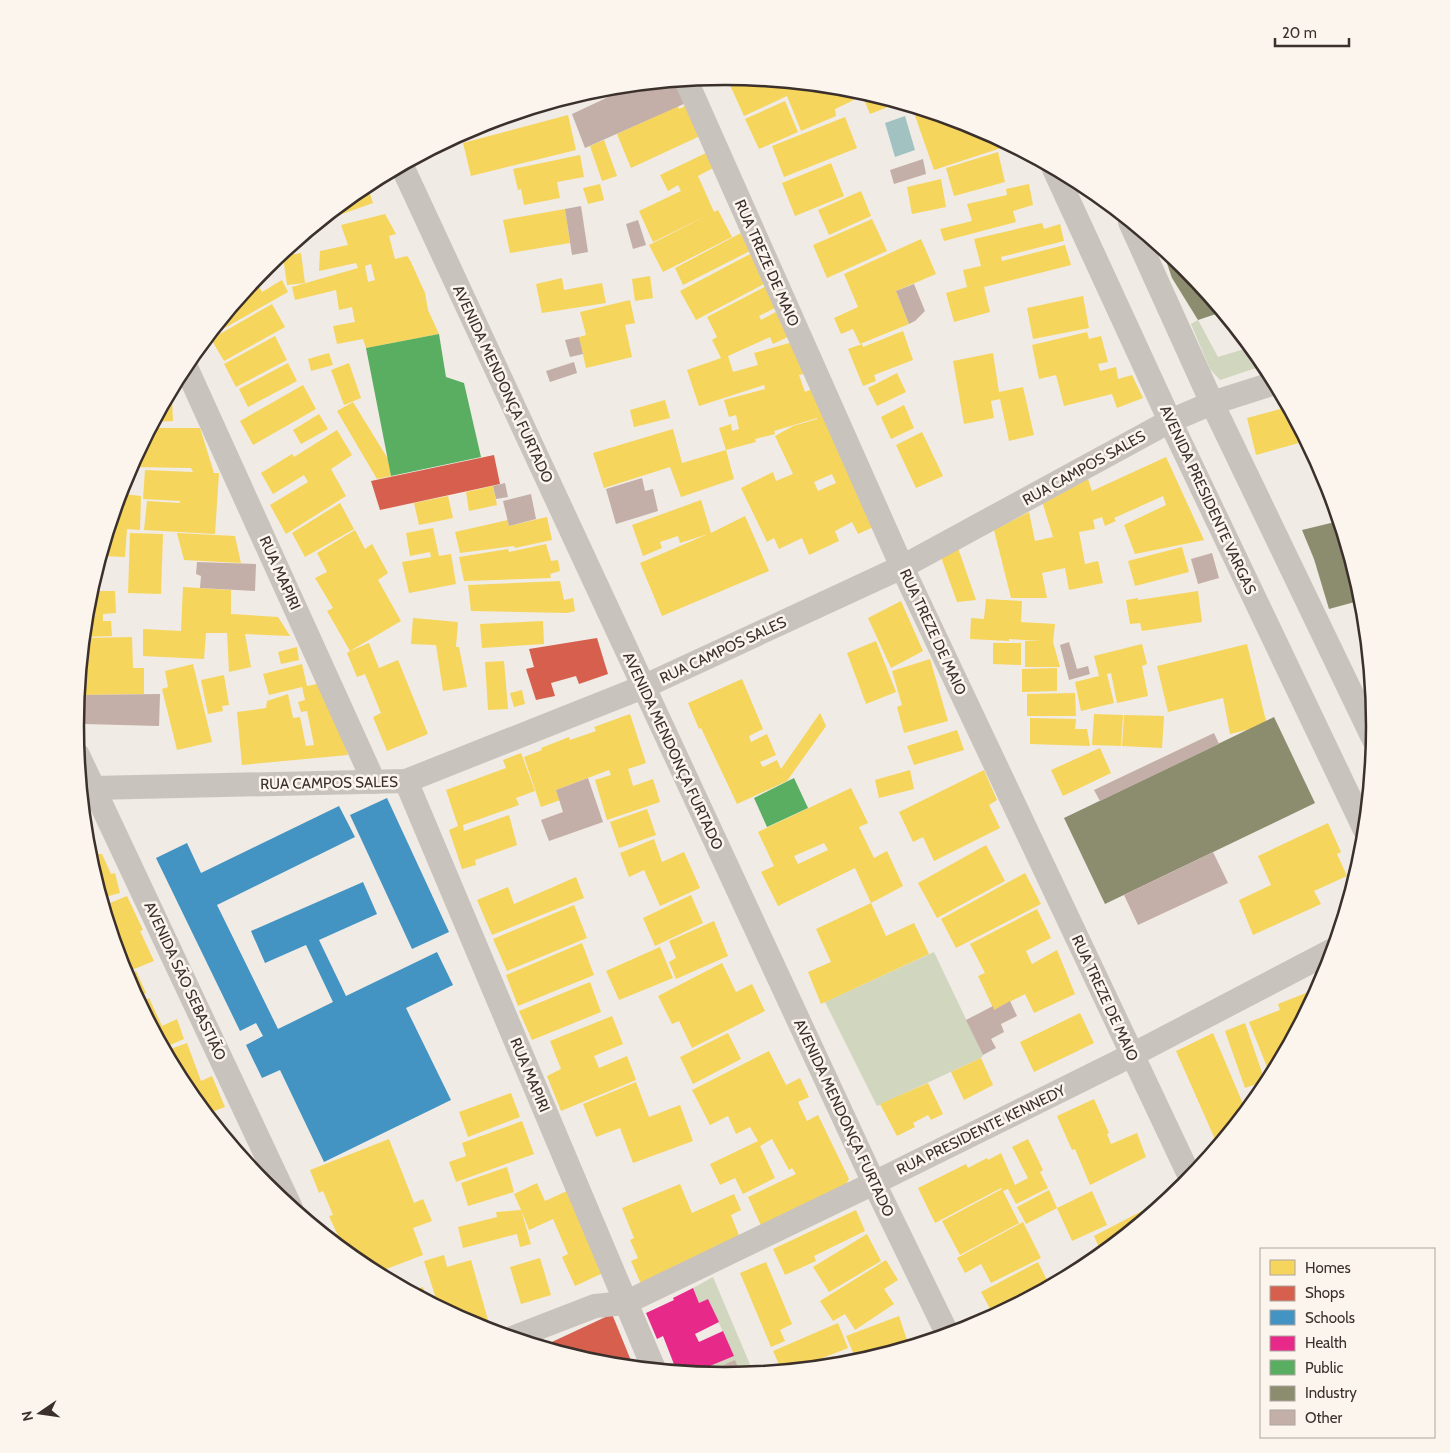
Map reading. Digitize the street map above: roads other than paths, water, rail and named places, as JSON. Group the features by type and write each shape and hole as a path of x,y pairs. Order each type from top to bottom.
{"street":[{"name":"RUA TREZE DE MAIO","path":"689,87 902,567 1187,1170"},
{"name":"AVENIDA MENDONÇA FURTADO","path":"404,171 874,1183 945,1329"},
{"name":"AVENIDA PRESIDENTE VARGAS","path":"1059,179 1170,421 1360,819"},
{"path":"1136,234 1212,403 1366,723"},
{"name":"RUA MAPIRI","path":"189,374 374,782"},
{"name":"RUA CAMPOS SALES","path":"87,789 406,781 643,687 902,567 1170,421 1212,403 1267,385"},
{"name":"RUA MAPIRI","path":"406,781 651,1363"},
{"name":"AVENIDA SÃO SEBASTIÃO","path":"87,789 284,1192"},
{"name":"RUA PRESIDENTE KENNEDY","path":"521,1335 595,1306 625,1302 874,1183 1132,1055 1324,955"}],"water":[{"path":"905,116 915,150 895,157 885,123"}]}
